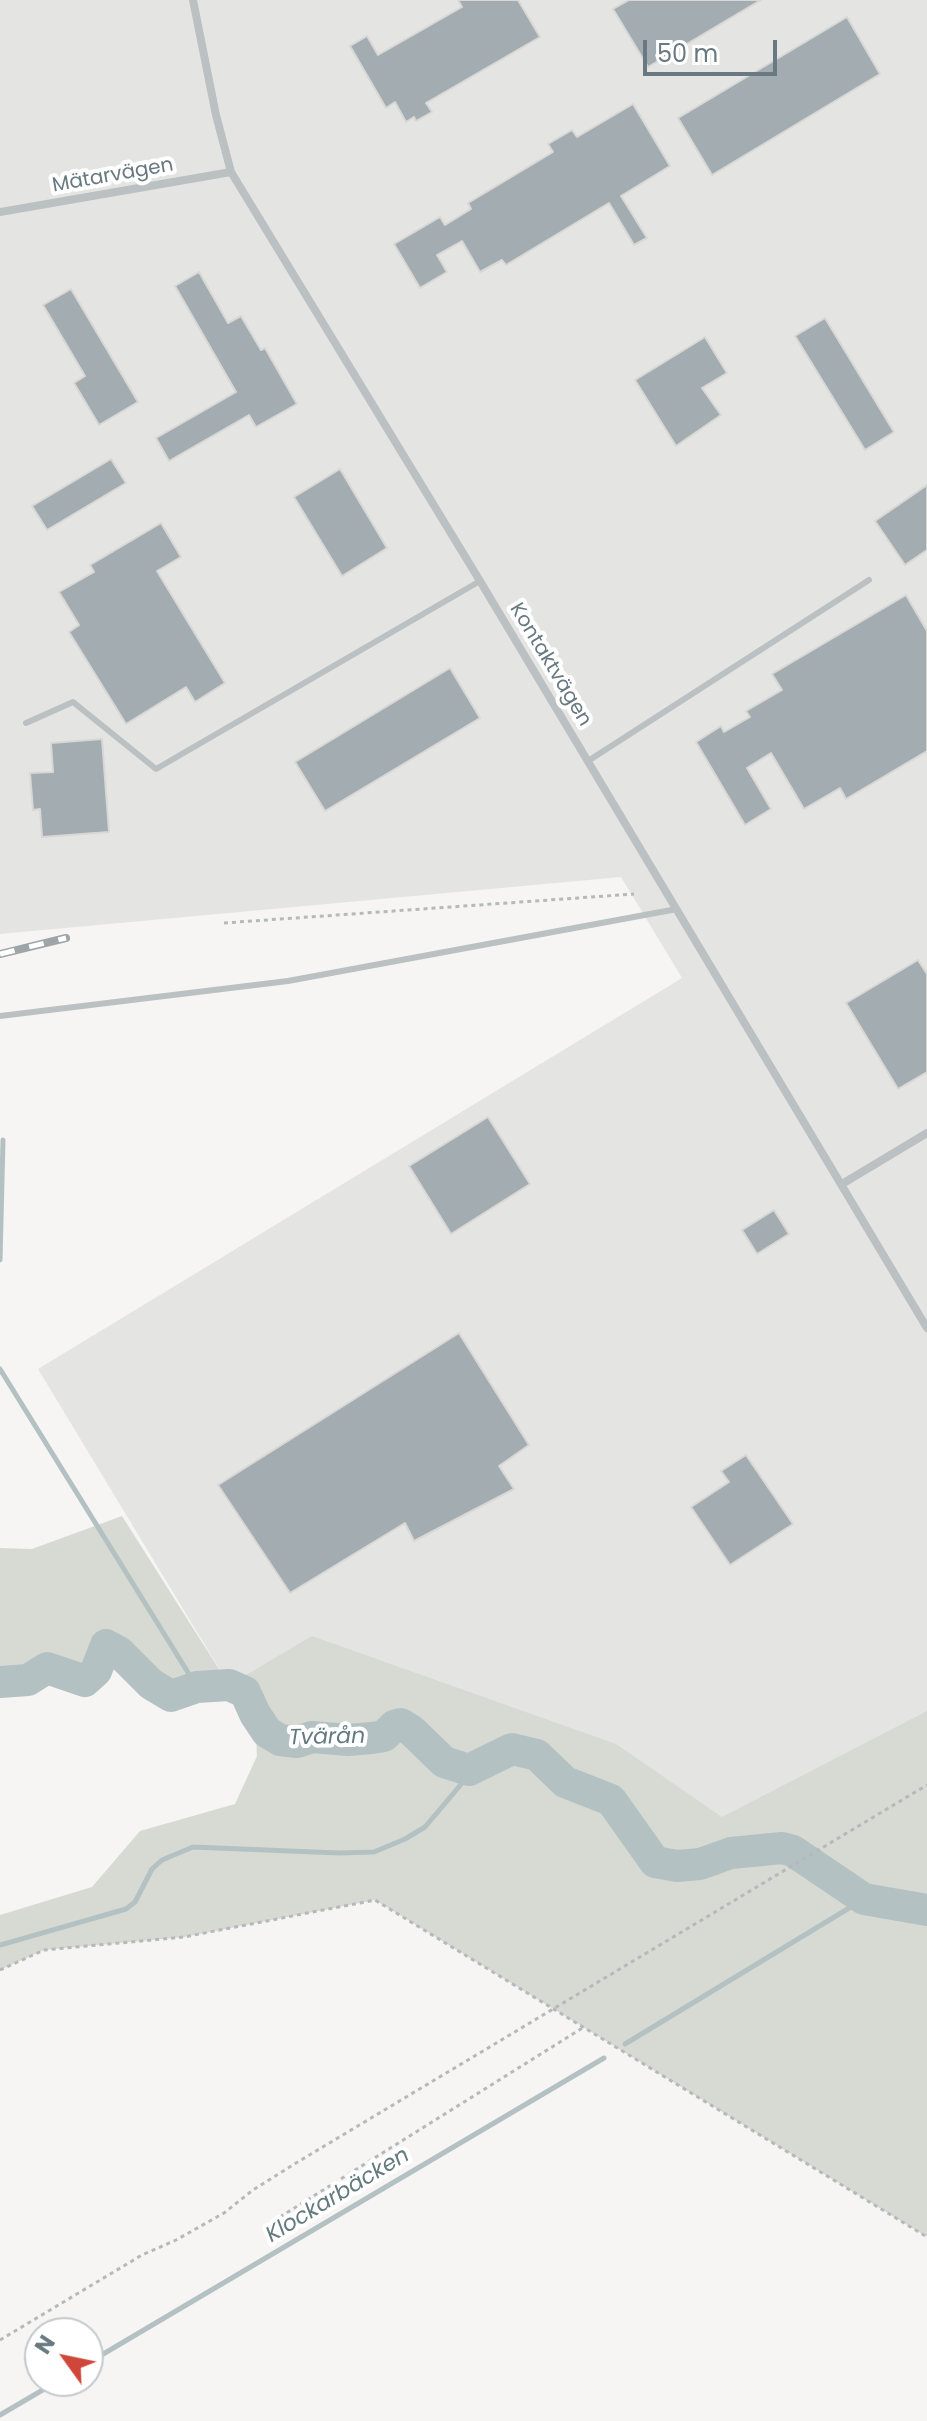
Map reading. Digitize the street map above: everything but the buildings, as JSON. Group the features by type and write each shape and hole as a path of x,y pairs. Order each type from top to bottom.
{"street":[{"name":"Kontaktvägen","path":"193,0 231,172 927,1328"},
{"name":"Mätarvägen","path":"0,212 231,172"},
{"path":"842,1184 927,1133"}],"lane":[{"path":"588,761 869,580"},
{"path":"26,723 73,702 156,769 480,581"},
{"path":"0,1016 288,981 677,909"}],"path":[{"path":"224,923 634,894"},
{"path":"0,2340 142,2255 224,2213 296,2163 927,1785"},
{"path":"0,1970 44,1950 184,1937 375,1900 927,2237"},
{"path":"280,2217 584,2027"}],"shaded area":[{"path":"0,0 927,0 927,1712 722,1819 229,1685 38,1369 682,978 621,877 0,934"},
{"path":"122,1516 229,1685 197,1687 171,1696 151,1684 119,1652 106,1646 96,1671 85,1681 47,1668 28,1680 0,1682 0,1548 32,1549"},
{"path":"312,1636 616,1744 722,1817 927,1711 927,2237 375,1900 184,1937 44,1950 0,1970 0,1915 92,1887 140,1831 235,1804 257,1756 255,1714 245,1692 229,1685"}],"waterway":[{"path":"0,1260 3,1140"},
{"path":"0,1369 197,1687"},
{"name":"Tvärån","path":"0,1682 28,1680 47,1668 85,1681 96,1671 106,1645 119,1652 151,1684 171,1696 197,1687 229,1685 245,1692 267,1732 280,1740 372,1738 384,1736 394,1726 401,1724 444,1762 469,1770 512,1749 537,1755 565,1782 611,1800 655,1862 677,1866 700,1864 731,1853 782,1848 793,1851 864,1899 927,1910"},
{"path":"0,1945 126,1909 135,1902 152,1869 162,1860 193,1847 374,1852 425,1827 463,1782 469,1770"},
{"name":"Klockarbäcken","path":"625,2044 864,1899"},
{"name":"Klockarbäcken","path":"104,2354 604,2058"},
{"name":"Klockarbäcken","path":"0,2415 31,2397"}],"railway":[{"path":"0,954 66,938"}]}
